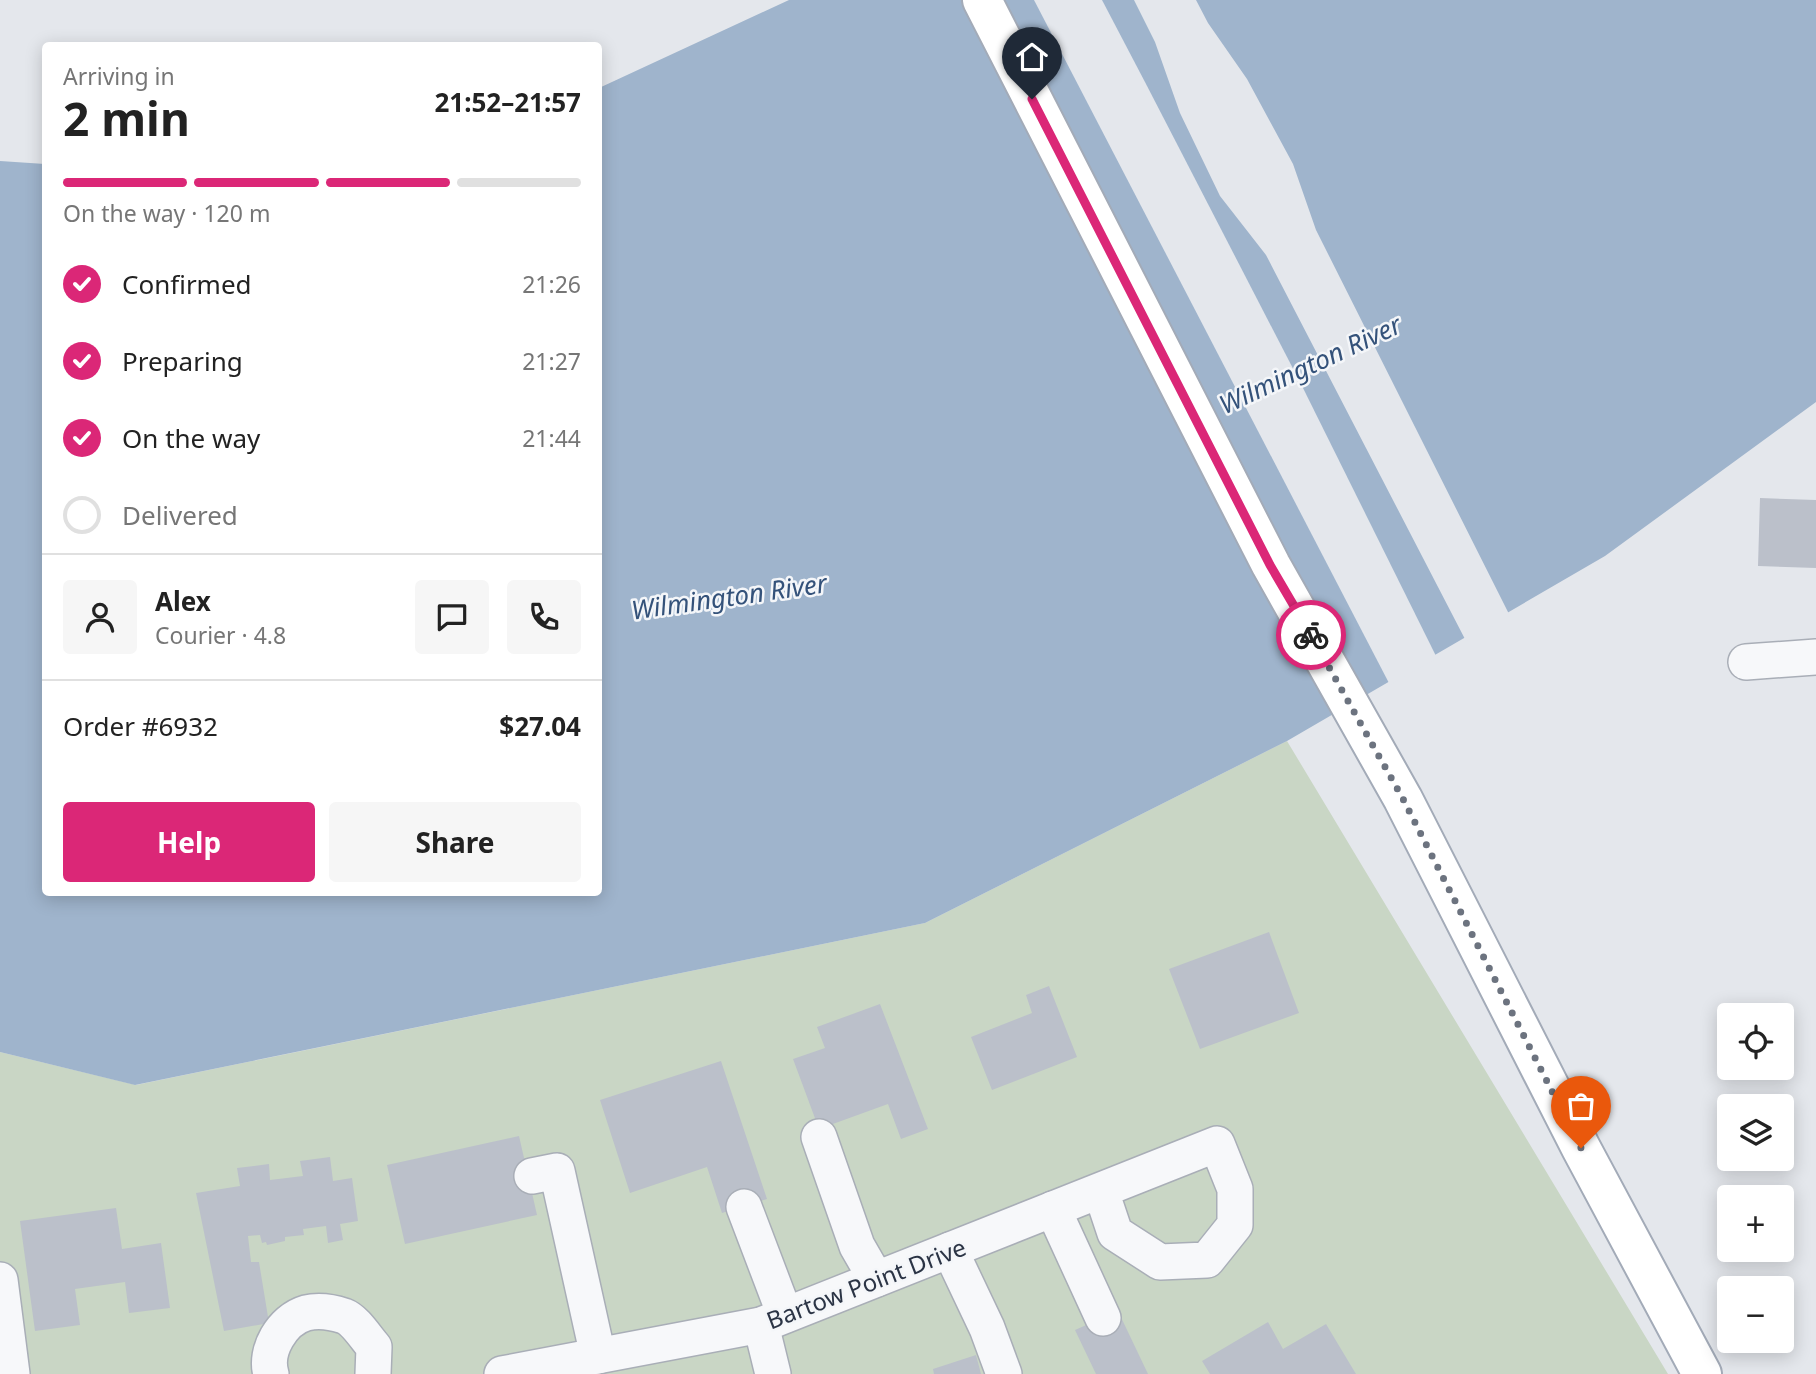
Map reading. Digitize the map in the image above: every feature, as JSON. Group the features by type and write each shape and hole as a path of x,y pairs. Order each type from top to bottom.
{"main road":[{"path":"982,0 1270,565 1403,799 1581,1148 1702,1374"}],"street":[{"path":"1745,662 1816,657"},
{"path":"819,1137 858,1247 876,1279"},
{"name":"Bartow Point Drive","path":"502,1374 773,1320 1217,1144 1235,1189 1235,1225 1207,1260 1160,1262 1115,1233 1101,1191"},
{"path":"532,1176 557,1171 598,1356"},
{"path":"744,1207 773,1320 773,1374"},
{"path":"1054,1209 1103,1318"},
{"path":"950,1250 1004,1374"},
{"path":"0,1280 12,1374"},
{"path":"271,1374 268,1366 272,1342 303,1314 322,1311 347,1317 374,1348 373,1374"}],"green space":[{"path":"1287,741 1668,1374 0,1374 0,1052 136,1085 925,923"}],"water":[{"name":"Wilmington River","path":"789,0 1816,0 1816,402 1605,556 1287,741 925,923 135,1085 0,1052 0,161 42,164 42,896 602,896 602,87"}],"pier":[{"path":"1034,0 1102,0 1146,84 1302,386 1437,658 1390,685"},
{"path":"1134,0 1196,0 1208,23 1247,79 1293,164 1316,230 1510,616 1466,641 1266,255 1220,196 1180,113 1155,42"}],"building":[{"path":"1760,498 1816,500 1816,568 1758,566"},
{"path":"1269,932 1299,1013 1200,1049 1169,969"},
{"path":"1049,986 1077,1057 992,1090 971,1037 1032,1013 1026,995"},
{"path":"880,1004 928,1129 901,1139 888,1104 819,1129 793,1059 825,1048 817,1027"},
{"path":"721,1061 767,1199 722,1213 707,1167 630,1193 600,1100"},
{"path":"519,1136 537,1215 405,1244 387,1165"},
{"path":"330,1157 333,1181 352,1178 358,1221 340,1224 343,1240 328,1243 326,1226 303,1229 304,1235 285,1237 285,1241 267,1245 266,1242 262,1243 260,1235 248,1236 251,1262 259,1262 269,1323 224,1331 196,1193 240,1186 237,1168 269,1164 270,1180 303,1176 300,1161"},
{"path":"116,1208 122,1249 161,1243 170,1308 129,1313 125,1282 75,1289 80,1325 35,1331 20,1221"},
{"path":"1118,1311 1148,1374 1096,1374 1075,1330"},
{"path":"1268,1322 1283,1349 1326,1324 1356,1374 1210,1374 1202,1361"},
{"path":"976,1355 981,1374 934,1374 933,1369"}],"way so far":[{"path":"1311,635 1403,799 1581,1148"}],"route":[{"path":"1032,99 1270,565 1311,635"}]}
